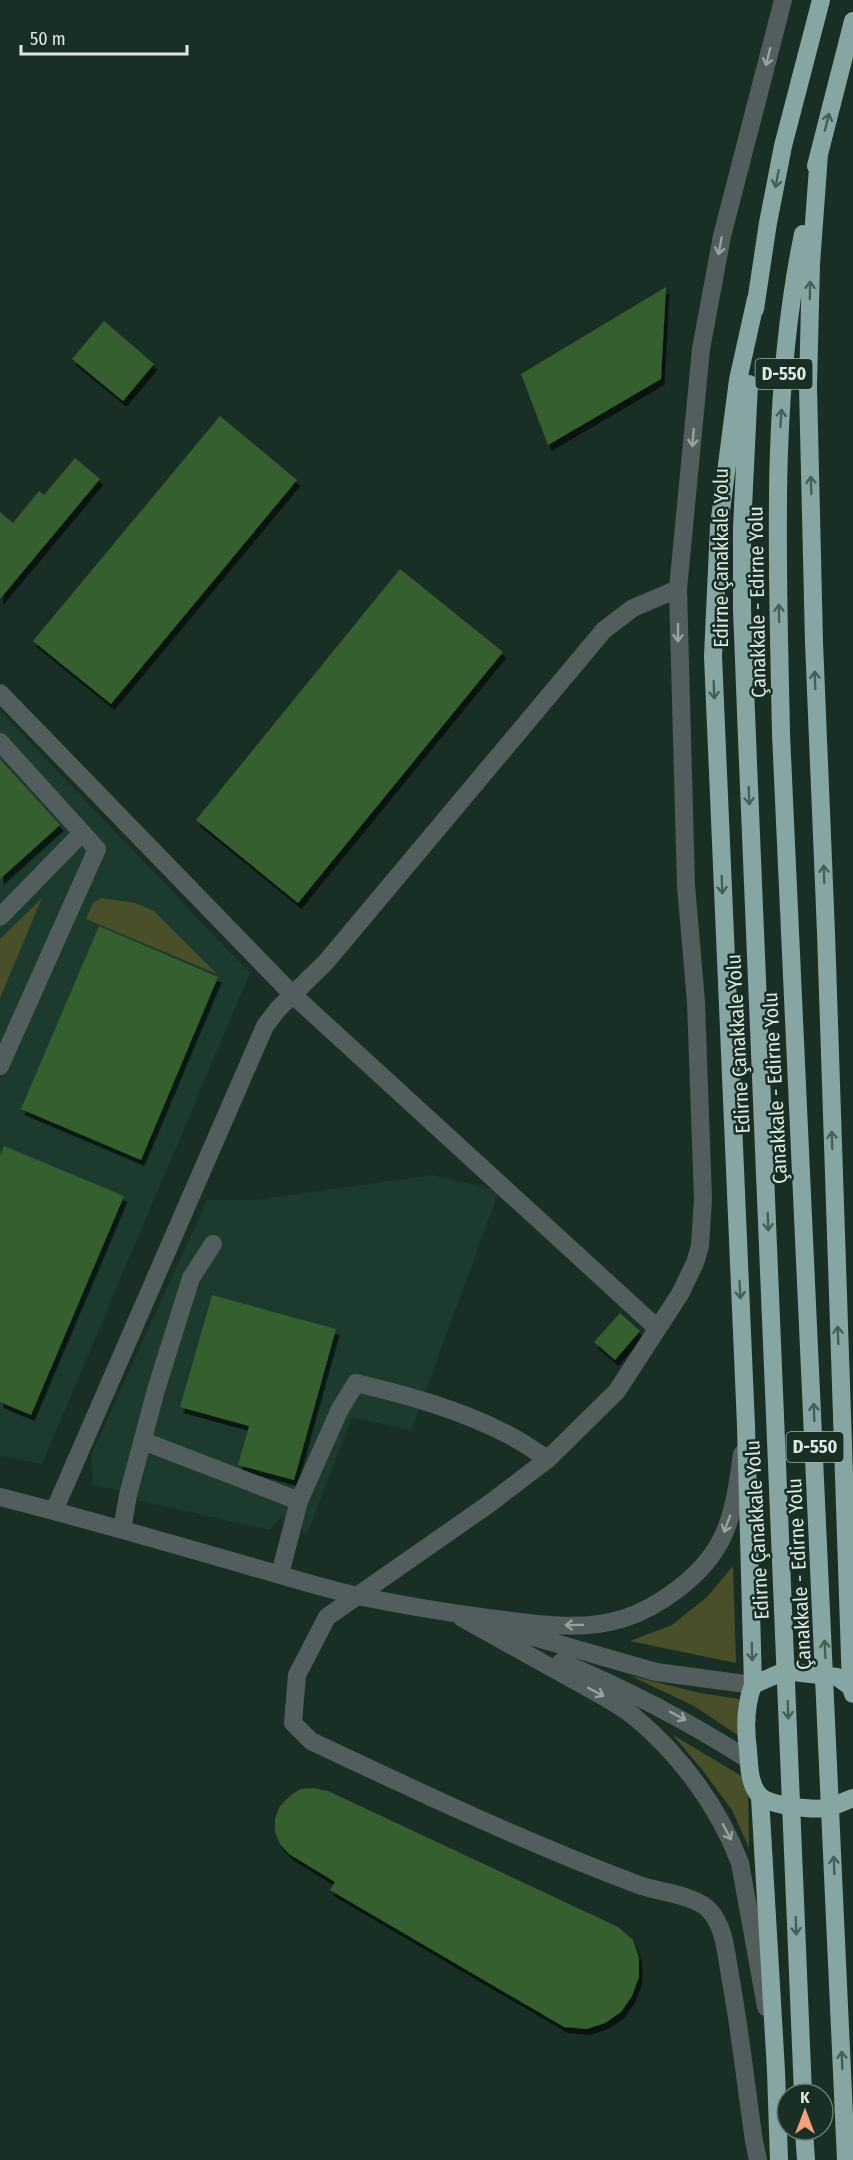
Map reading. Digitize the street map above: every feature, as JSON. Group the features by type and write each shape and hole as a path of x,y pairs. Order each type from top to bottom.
{"highway":[{"name":"Edirne Çanakkale Yolu","path":"803,2082 747,738 742,609 742,528 744,457 756,299 783,146 821,0"},
{"name":"Çanakkale - Edirne Yolu","path":"846,2160 809,1296 781,734 777,533 779,445 791,309 801,240 819,154 853,21"},
{"path":"819,154 811,264 808,386 814,642 852,1691"},
{"path":"756,299 738,380 719,526 713,656 746,1426 753,1685 748,1699 746,1724 754,1788 760,1797 779,2160"},
{"path":"753,1685 778,1674 793,1672 837,1677 852,1691"},
{"path":"760,1797 783,1806 826,1808 853,1798"},
{"path":"805,2142 806,2160"}],"street":[{"path":"758,2160 734,1997 722,1934 710,1910 692,1899 654,1890 570,1859 455,1809 311,1741 293,1723 297,1675 327,1617 489,1504 548,1459 617,1391 680,1294 695,1263 700,1246 702,1210 696,1002 686,886 678,589 701,349 722,236 783,0"},
{"path":"54,1511 265,1026 292,994 326,962 604,630 633,608 678,589"},
{"path":"0,693 292,994 657,1328"},
{"path":"0,742 97,849 0,1066"},
{"path":"0,916 82,833"},
{"path":"122,1530 128,1495 156,1390 191,1278 213,1244"},
{"path":"280,1574 299,1501 340,1409 356,1383 400,1393 465,1416 509,1435 548,1459"},
{"path":"0,1497 356,1596 453,1613 524,1622 596,1625 624,1619 657,1603 682,1586 702,1567 720,1542 732,1509 746,1426"},
{"path":"143,1441 299,1501"},
{"path":"453,1613 656,1672 753,1685"},
{"path":"453,1613 651,1702 689,1722 749,1760"},
{"path":"453,1613 610,1700 637,1719 689,1774 715,1810 732,1841 745,1882 776,2071"}],"shaded area":[{"path":"0,711 250,973 42,1464 0,1456"},
{"path":"42,898 0,998 0,939"},
{"path":"101,898 135,903 154,911 217,974 86,919 93,903"},
{"path":"432,1175 499,1191 411,1431 352,1417 306,1536 300,1524 281,1518 270,1530 137,1500 117,1490 93,1485 91,1455 207,1200 256,1200"},
{"path":"733,1566 736,1663 630,1641 672,1625 707,1597"},
{"path":"631,1676 700,1693 739,1699 739,1736 694,1706"},
{"path":"673,1735 748,1780 749,1848 732,1810"}],"building":[{"path":"666,287 661,379 548,445 521,374"},
{"path":"104,321 154,364 123,401 72,359"},
{"path":"220,416 297,480 111,704 33,641"},
{"path":"75,458 100,479 0,599 0,512 13,523 39,491 44,495"},
{"path":"400,569 503,652 298,903 196,820"},
{"path":"0,759 60,825 0,879"},
{"path":"99,926 218,977 141,1160 21,1109"},
{"path":"4,1146 124,1196 31,1415 0,1402 0,1156"},
{"path":"212,1295 336,1329 294,1480 238,1465 249,1426 180,1407"},
{"path":"620,1313 640,1331 615,1360 594,1342"},
{"path":"313,1788 328,1791 618,1927 633,1940 639,1958 639,1977 632,1996 621,2012 605,2023 587,2029 564,2027 330,1890 335,1882 289,1854 280,1844 275,1832 275,1818 280,1806 300,1789"}]}
